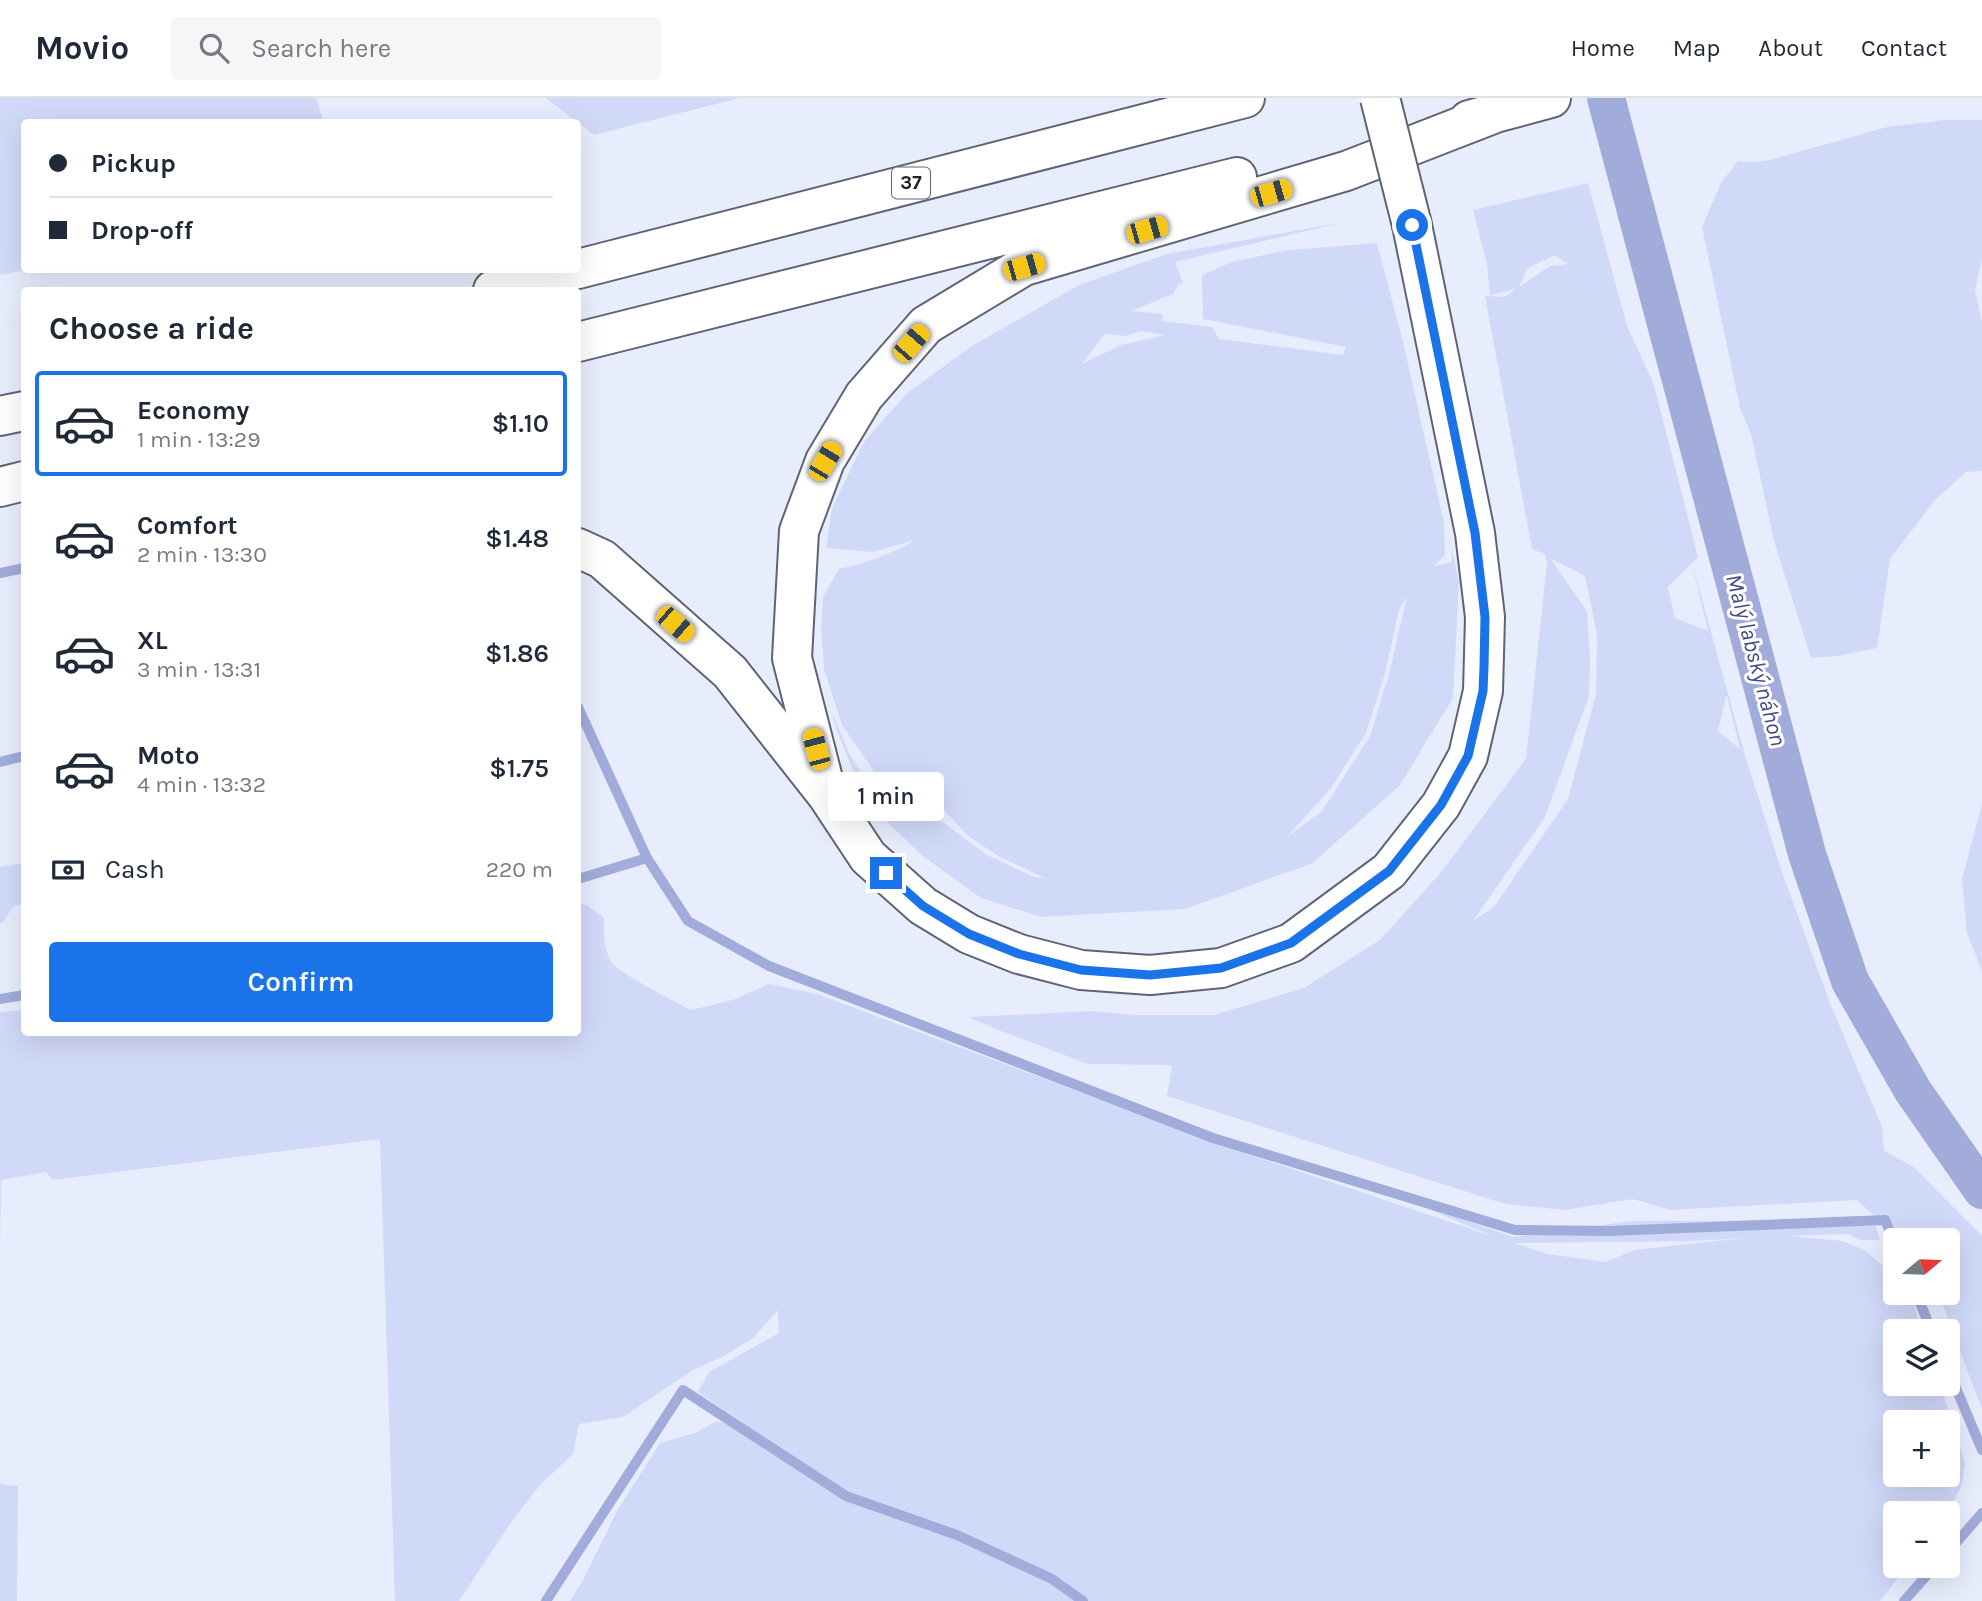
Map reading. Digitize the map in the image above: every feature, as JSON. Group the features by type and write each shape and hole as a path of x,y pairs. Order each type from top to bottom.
{"main road":[{"name":"37","path":"581,268 1245,98"},
{"path":"581,549 602,559 730,672 827,795 868,857 923,906 969,934 1019,954 1081,970 1150,975 1221,968 1291,943 1389,871 1441,805 1468,756 1483,691 1485,617 1475,533 1412,225 1380,98"},
{"path":"581,341 1551,98"},
{"path":"827,795 792,658 799,531 825,461 864,397 926,325 1024,267 1346,171 1493,114"},
{"name":"37","path":"505,287 560,273"},
{"path":"0,416 21,412"},
{"path":"0,487 21,482"},
{"path":"0,512 21,508"}],"shaded area":[{"path":"0,98 316,98 323,119 21,119 21,271 0,275"},
{"path":"546,98 740,98 594,135 581,125 581,119 573,119"},
{"path":"1945,120 1982,120 1982,260 1975,289 1982,322 1982,471 1966,472 1935,500 1890,559 1877,648 1811,658 1774,541 1751,434 1740,408 1702,227 1721,183 1738,161 1770,160 1887,127"},
{"path":"1588,183 1627,326 1654,385 1698,557 1692,563 1744,752 1782,872 1830,1003 1882,1127 1884,1151 1914,1167 1982,1236 1982,1409 1960,1351 1960,1319 1948,1319 1943,1306 1960,1306 1960,1228 1888,1228 1857,1200 1670,1210 1633,1199 1565,1210 1505,1204 1167,1096 1172,1065 1088,1064 968,1017 1093,1011 1136,1015 1214,1015 1304,988 1380,940 1443,870 1526,759 1547,562 1545,554 1532,549 1485,296 1505,297 1516,289 1490,295 1487,264 1473,210","holes":["1555,255 1568,264 1550,266 1519,287 1528,268","1550,558 1585,576 1597,635 1596,694 1568,799 1494,907 1473,921 1545,817 1589,696 1587,611","1692,564 1708,631 1675,618 1668,587","1727,696 1740,749 1718,731"]},
{"path":"1344,222 1175,262 1183,283 1178,285 1173,294 1131,311 1163,314 1161,321 1212,327 1219,339 1343,355 1346,347 1203,319 1202,275 1232,262 1288,250 1377,243 1404,346 1444,523 1445,555 1434,566 1452,562 1451,547 1459,582 1453,698 1400,785 1313,863 1185,909 1041,917 981,898 924,857 866,802 836,729 832,712 850,755 881,805 895,796 912,799 987,855 1034,877 1045,878 998,856 967,835 924,788 899,794 877,776 842,725 824,669 821,628 823,597 839,569 878,558 915,540 873,552 826,548 832,508 864,442 907,393 972,346 1079,285 1167,254","holes":["1140,331 1165,335 1121,345 1082,364 1105,334 1126,336","1407,596 1389,674 1370,736 1322,811 1287,837 1331,788 1366,733 1385,673 1399,610"]},
{"path":"1982,804 1982,971 1967,933 1962,879"},
{"path":"21,864 21,905 13,906 0,924 0,867"},
{"path":"581,904 604,918 605,946 608,956 616,966 691,1010 733,1000 769,984 817,994 1224,1146 1495,1237 1392,1194 1513,1237 1631,1221 1874,1220 1880,1240 1860,1240 1847,1234 1788,1236 1843,1241 1866,1251 1883,1266 1883,1306 1914,1306 1918,1319 1883,1319 1883,1396 1944,1396 1948,1410 1883,1410 1883,1487 1960,1487 1960,1446 1965,1462 1962,1485 1954,1501 1883,1501 1883,1578 1898,1578 1880,1601 570,1601 617,1511 660,1443 695,1433 717,1421 756,1434 698,1392 709,1372 779,1333 778,1310 753,1338 726,1355 693,1370 623,1417 579,1424 573,1454 541,1484 512,1521 459,1601 395,1601 380,1139 53,1180 46,1172 1,1180 0,1258 0,1012 21,1010 21,1036 581,1036","holes":["1744,1238 1634,1250 1606,1262 1548,1254 1514,1243"]},
{"path":"0,1484 18,1486 17,1601 0,1601"}],"waterway":[{"name":"Malý labský náhon","path":"1606,98 1807,854 1850,981 1913,1091 1982,1190"},
{"path":"0,573 21,569"},
{"path":"581,714 647,858 688,921 769,966 1213,1138 1515,1230 1609,1231 1885,1220 1888,1228"},
{"path":"0,762 21,757"},
{"path":"581,878 647,858"},
{"path":"0,999 21,996"},
{"path":"1921,1306 1927,1319"},
{"path":"546,1601 683,1390 846,1496 957,1535 1052,1579 1083,1601"},
{"path":"1959,1396 1982,1450"},
{"path":"1960,1538 1982,1513"},
{"path":"1904,1601 1924,1578"}],"route":[{"path":"886,873 923,906 969,934 1019,954 1081,970 1150,975 1221,968 1291,943 1389,871 1441,805 1468,756 1483,691 1484,667 1485,617 1475,533 1412,225"}]}
